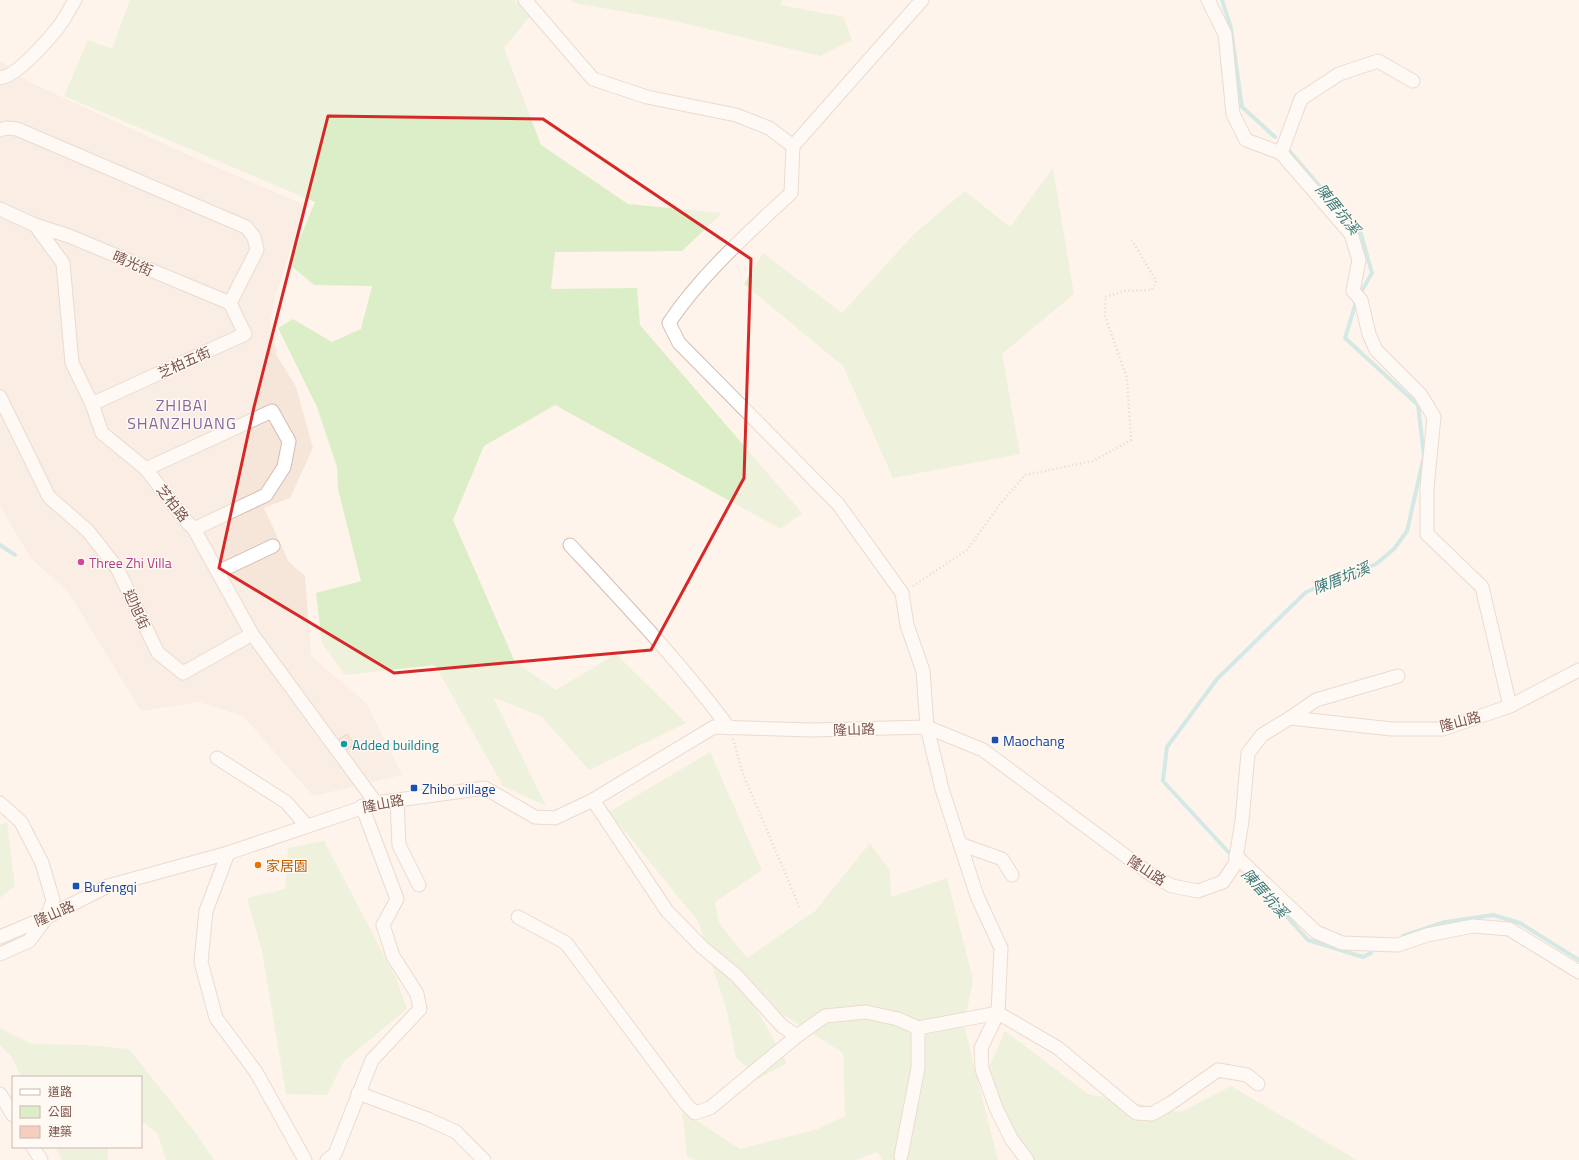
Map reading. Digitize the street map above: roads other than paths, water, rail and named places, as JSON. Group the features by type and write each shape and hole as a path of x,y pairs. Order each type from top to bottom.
{"street":[{"path":"0,78 6,77 21,67 57,29 75,0"},
{"path":"525,0 594,79 647,97 736,115 769,128 793,146"},
{"path":"922,0 793,146 791,193 755,225 683,302 669,323 679,342 838,504 902,593 907,625 923,671 927,727 942,789 977,896 1000,948 998,1013 981,1048 982,1069 996,1108 1012,1140 1028,1160"},
{"path":"1208,0 1225,34 1233,114 1246,140 1281,153 1351,234 1359,260 1357,295 1369,334 1376,350 1420,394 1434,417 1427,488 1428,534 1482,588 1510,706"},
{"path":"1281,153 1301,99 1339,74 1378,61 1413,81"},
{"path":"0,130 6,128 17,129 246,227 254,237 256,250 230,303"},
{"name":"芝柏路","path":"0,208 35,225 63,263 72,363 92,404 102,433 146,469 186,521 194,528 252,634 376,803"},
{"name":"晴光街","path":"35,225 69,236 230,303"},
{"name":"芝柏五街","path":"92,404 245,334 230,303"},
{"name":"迎旭街","path":"0,397 49,497 88,531 117,568 158,653 183,673 252,634"},
{"path":"146,469 272,411 288,441 284,467 266,495 194,528"},
{"path":"570,545 649,630 705,695 729,728"},
{"path":"218,572 273,546"},
{"name":"隆山路","path":"0,937 47,917 108,886 228,854 362,806 485,788 535,817 555,818 593,800 714,727 811,730 927,727 983,750 1150,874 1172,886 1198,891 1223,882 1236,859 1242,821 1248,753 1262,735 1290,718 1392,728 1443,728 1510,706 1579,670"},
{"path":"1290,718 1316,700 1398,676"},
{"path":"217,758 286,802 307,826"},
{"path":"397,800 398,845 419,885"},
{"path":"593,800 667,911 702,947 736,975 782,1026 797,1036"},
{"path":"0,803 21,822 42,863 54,900 47,917 29,941 0,954"},
{"path":"328,1160 335,1154 372,1060 420,1009 417,994 393,956 383,924 398,899 362,806"},
{"path":"960,844 1002,859 1012,875"},
{"path":"228,854 206,911 201,962 216,1018 256,1072 305,1160"},
{"path":"1236,859 1316,932 1342,943 1398,945 1427,935 1473,926 1509,929 1579,972"},
{"path":"518,917 566,943 686,1104 695,1113 710,1108 797,1036 825,1016 866,1012 898,1019 918,1028 998,1013 1058,1048 1136,1113 1152,1114 1171,1103 1218,1070 1247,1075 1258,1084"},
{"path":"901,1156 918,1068 918,1028"},
{"path":"358,1093 428,1119 456,1132 484,1160"},
{"path":"0,1094 12,1113"},
{"path":"34,1148 41,1160"}],"waterway":[{"name":"陳厝坑溪","path":"1222,0 1231,28 1242,107 1275,137"},
{"name":"陳厝坑溪","path":"1233,857 1163,781 1167,747 1217,679 1306,592 1376,564 1394,549 1407,531 1424,456 1418,405 1345,338 1357,299 1372,273 1361,234 1286,147"},
{"path":"0,545 15,555"},
{"name":"陳厝坑溪","path":"1262,889 1308,940 1363,957 1371,953"},
{"name":"陳厝坑溪","path":"1403,936 1445,922 1493,915 1520,923 1579,960"}],"place":[{"name":"Three Zhi Villa","path":"81,562"},
{"name":"Maochang","path":"995,740"},
{"name":"Added building","path":"344,744"},
{"name":"Zhibo village","path":"414,788"},
{"name":"家居園","path":"258,865"},
{"name":"Bufengqi","path":"76,886"}],"district":[{"name":"ZHIBAI SHANZHUANG","path":"182,414"}]}
